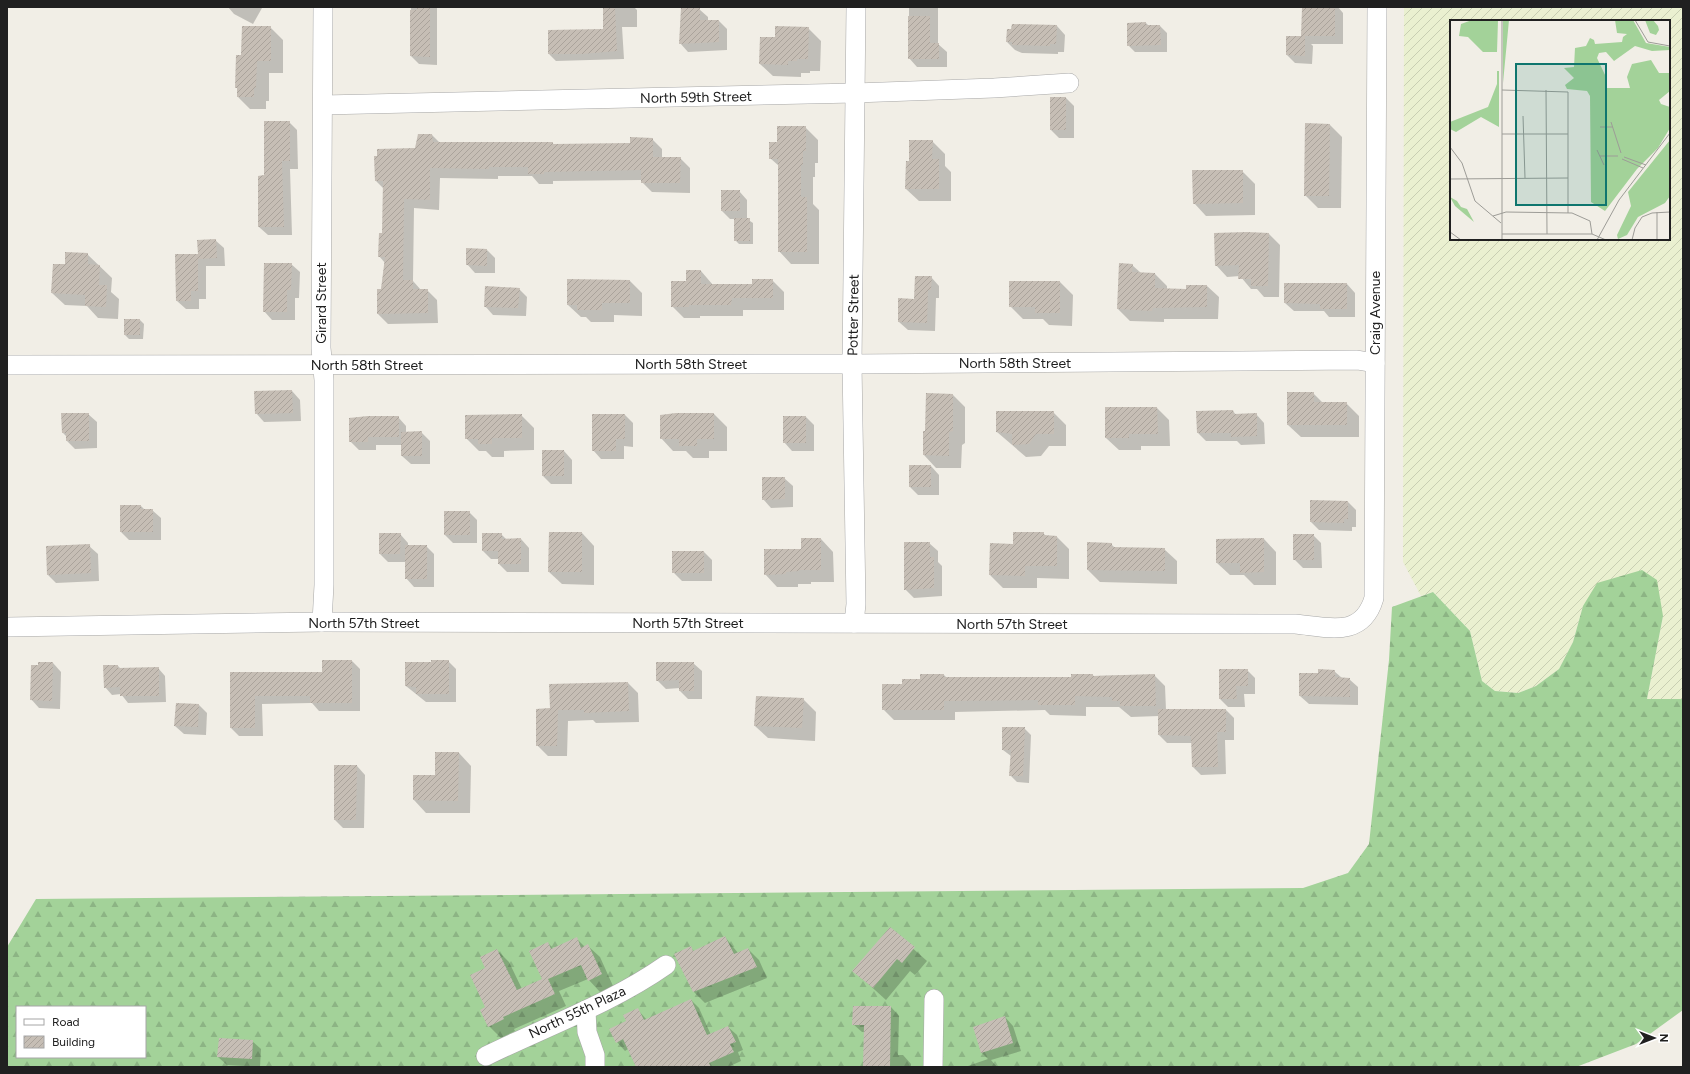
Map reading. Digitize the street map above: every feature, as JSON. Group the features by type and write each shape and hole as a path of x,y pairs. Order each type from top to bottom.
{"street":[{"name":"Girard Street","path":"322,622 324,561 323,365 321,332 323,7"},
{"name":"Potter Street","path":"854,623 856,604 852,364 856,7"},
{"name":"Craig Avenue","path":"1366,617 1371,609 1374,598 1377,7"},
{"name":"North 59th Street","path":"323,105 855,93 1000,88 1069,83"},
{"name":"North 58th Street","path":"7,365 852,364 1357,360 1375,363"},
{"name":"North 57th Street","path":"7,627 322,622 1295,624 1345,628 1355,625 1366,617"},
{"name":"North 55th Plaza","path":"486,1056 536,1031 586,1010 650,976 666,965"},
{"path":"933,1067 934,999"},
{"path":"586,1010 587,1032 595,1055 595,1067"}],"green space":[{"path":"1404,7 1683,7 1683,699 1647,699 1663,616 1583,606 1573,642 1559,669 1536,686 1518,693 1495,691 1482,681 1470,631 1433,592 1421,596 1403,562"},
{"path":"1642,570 1657,580 1663,616 1647,699 1683,699 1683,1010 1636,1044 1576,1067 7,1067 7,947 36,899 1303,888 1348,873 1369,844 1389,660 1392,607 1433,592 1470,631 1482,681 1495,691 1518,693 1536,686 1559,669 1573,642 1583,606 1597,583"}],"building":[{"path":"417,7 430,7 430,57 410,56 410,10 417,10"},
{"path":"603,7 615,7 617,51 582,54 548,54 548,30 603,29"},
{"path":"1335,7 1335,36 1301,36 1302,8"},
{"path":"681,8 700,8 700,20 719,20 719,42 679,44"},
{"path":"908,16 930,16 930,43 939,43 939,59 908,59"},
{"path":"1146,22 1146,25 1160,25 1161,45 1127,46 1127,23"},
{"path":"1012,24 1057,25 1056,44 1050,44 1050,46 1012,45 1012,42 1006,42 1007,29 1011,29"},
{"path":"242,26 271,26 271,61 257,61 256,88 254,88 254,97 237,97 237,88 235,88 236,55 241,55"},
{"path":"775,26 809,27 808,59 788,61 788,65 759,64 760,37 775,37"},
{"path":"1286,36 1305,36 1305,56 1286,55"},
{"path":"1050,97 1066,97 1066,130 1050,130"},
{"path":"264,121 290,121 290,161 282,161 284,227 258,227 258,176 264,175"},
{"path":"1305,123 1330,124 1329,196 1304,196"},
{"path":"777,126 806,126 806,151 803,151 803,165 801,165 801,197 807,197 807,252 778,252 778,159 769,159 769,142 777,142"},
{"path":"418,134 432,134 433,142 553,142 553,144 630,143 630,137 653,138 653,157 681,157 680,183 641,183 641,170 544,172 544,174 528,174 528,167 489,167 489,169 430,168 430,200 404,199 403,280 413,280 413,289 428,289 428,313 377,314 377,289 381,289 385,257 378,257 379,233 382,233 383,181 375,181 374,156 377,156 377,149 415,148"},
{"path":"909,140 933,140 932,159 939,159 939,189 905,189 906,161 909,161"},
{"path":"1192,170 1243,170 1243,203 1193,204"},
{"path":"721,190 740,190 740,211 721,211"},
{"path":"734,218 750,218 750,241 734,241"},
{"path":"1214,233 1269,233 1268,286 1251,286 1251,279 1238,279 1239,265 1215,266"},
{"path":"216,239 217,258 198,259 198,291 191,291 191,301 176,301 175,254 198,254 197,240"},
{"path":"466,248 487,249 487,266 466,265"},
{"path":"65,252 88,253 88,264 100,265 99,285 107,285 106,307 85,306 85,295 51,293 53,264 65,264"},
{"path":"264,263 292,263 291,290 287,290 287,312 263,312"},
{"path":"1119,263 1133,264 1132,272 1155,273 1155,288 1186,289 1186,285 1207,285 1207,307 1153,308 1152,311 1117,309"},
{"path":"686,270 701,270 701,284 752,284 752,279 773,279 773,298 732,298 731,305 689,305 689,307 671,307 671,281 686,281"},
{"path":"915,276 932,276 931,290 928,290 927,323 898,322 898,298 914,299"},
{"path":"567,279 630,280 630,303 602,303 602,310 577,310 577,305 567,305"},
{"path":"1009,281 1060,281 1060,313 1035,313 1035,307 1009,307"},
{"path":"1284,283 1347,283 1347,309 1320,309 1320,304 1284,303"},
{"path":"485,286 520,288 518,308 484,307"},
{"path":"124,319 140,319 140,335 124,335"},
{"path":"292,390 293,413 255,414 254,391"},
{"path":"1287,392 1314,392 1314,402 1347,402 1347,425 1287,425"},
{"path":"926,393 953,394 953,431 949,432 949,456 923,455"},
{"path":"1105,407 1157,407 1158,434 1129,434 1129,438 1105,438"},
{"path":"1233,410 1234,414 1257,413 1257,436 1231,437 1231,433 1197,433 1196,411"},
{"path":"996,411 1054,411 1054,434 1036,434 1029,444 1012,445 1012,434 996,432"},
{"path":"61,413 89,413 89,441 66,441 66,433 62,433"},
{"path":"676,413 714,413 714,439 697,439 697,446 679,446 679,439 660,439 660,415"},
{"path":"522,414 522,438 492,438 492,444 478,444 478,439 465,439 465,415"},
{"path":"592,414 625,414 625,439 616,439 616,451 592,451"},
{"path":"368,416 399,416 399,437 368,437 368,442 349,442 349,418"},
{"path":"783,416 806,416 806,443 783,443"},
{"path":"422,431 422,456 401,456 401,432"},
{"path":"542,450 564,450 564,476 542,476"},
{"path":"909,465 931,465 931,487 909,487"},
{"path":"762,477 785,477 785,499 762,500"},
{"path":"1310,500 1348,501 1348,519 1344,519 1344,523 1310,522"},
{"path":"120,505 141,505 141,509 153,509 153,532 120,532"},
{"path":"444,511 470,511 470,535 444,535"},
{"path":"549,532 582,532 582,572 548,572"},
{"path":"1013,532 1044,532 1044,535 1057,536 1057,566 1025,566 1025,576 989,575 990,543 1013,544"},
{"path":"379,533 401,533 400,554 379,554"},
{"path":"482,533 502,533 502,539 521,538 521,564 498,564 498,551 482,551"},
{"path":"1293,534 1314,534 1314,560 1293,560"},
{"path":"801,538 821,538 821,570 799,570 786,572 786,574 764,575 764,549 801,549"},
{"path":"1264,538 1264,572 1240,573 1240,563 1216,563 1216,539"},
{"path":"904,542 930,542 930,557 934,557 934,588 904,590"},
{"path":"1087,542 1112,543 1112,547 1165,548 1165,571 1087,570"},
{"path":"90,544 91,573 47,575 46,546"},
{"path":"405,545 427,545 427,579 405,579"},
{"path":"672,551 704,551 704,573 672,573"},
{"path":"322,660 352,660 352,703 310,703 310,696 255,696 255,728 230,728 230,672 322,672"},
{"path":"431,660 449,660 449,694 416,694 416,687 405,686 405,662 431,662"},
{"path":"38,662 53,662 52,701 30,700 31,665 38,665"},
{"path":"656,662 694,662 694,691 679,691 679,680 656,681"},
{"path":"103,665 118,665 118,668 159,667 159,696 120,696 120,687 104,688"},
{"path":"1219,669 1248,669 1248,686 1236,686 1237,699 1219,699"},
{"path":"1318,669 1335,670 1335,677 1350,678 1350,697 1299,696 1299,673 1318,673"},
{"path":"920,674 944,674 944,677 1071,677 1071,674 1093,674 1093,676 1155,674 1156,706 1120,706 1120,701 1112,701 1112,697 1075,696 1075,705 1038,705 1038,700 944,701 944,710 882,710 882,684 902,684 902,679 920,679"},
{"path":"628,682 629,711 584,713 584,710 558,710 557,746 536,746 536,709 550,708 549,684"},
{"path":"756,696 804,698 802,728 754,726"},
{"path":"176,703 199,704 198,727 174,726"},
{"path":"1158,709 1226,709 1226,732 1217,732 1218,767 1192,767 1191,736 1158,735"},
{"path":"1002,727 1025,727 1023,776 1009,776 1011,750 1002,750"},
{"path":"435,752 459,752 458,801 413,800 413,775 435,775"},
{"path":"334,765 357,765 356,820 334,820"},
{"path":"890,927 915,947 902,963 897,959 873,988 852,971"},
{"path":"725,936 734,954 748,948 757,967 693,992 674,954 691,946 693,951"},
{"path":"577,937 581,948 588,944 602,974 588,981 581,965 548,979 555,994 503,1017 504,1019 488,1027 480,1010 485,1007 470,975 485,968 480,957 497,949 517,990 542,979 529,951 548,942 551,949"},
{"path":"691,999 707,1035 728,1026 736,1042 730,1044 734,1052 709,1063 711,1067 636,1067 623,1039 616,1043 609,1029 626,1021 623,1015 638,1008 644,1020"},
{"path":"853,1006 891,1006 890,1067 863,1067 864,1025 852,1025"},
{"path":"1005,1016 1013,1043 981,1053 973,1027"},
{"path":"219,1038 253,1040 252,1059 217,1057"}]}
